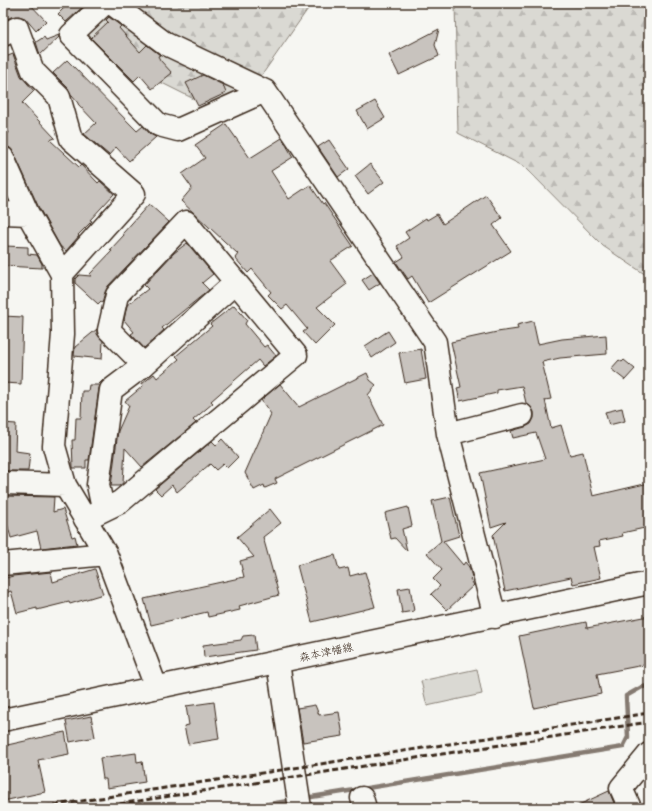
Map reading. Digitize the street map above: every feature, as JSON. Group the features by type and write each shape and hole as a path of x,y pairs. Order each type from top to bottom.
{"street":[{"path":"105,3 71,35 159,126 178,130 265,91"},
{"path":"111,3 166,44 265,91 435,342 448,434 494,617"},
{"path":"3,35 17,28 33,71 59,97 71,139 134,194 62,274"},
{"path":"3,158 28,214 62,274 63,334 54,446 65,485 94,514"},
{"path":"3,213 28,214"},
{"path":"94,514 120,502 296,355 186,222 117,295 109,330 144,365"},
{"path":"156,687 106,554 94,514 111,390 144,365 236,282"},
{"path":"448,434 522,415"},
{"path":"3,483 65,485"},
{"path":"3,564 106,554"},
{"name":"森本津幡線","path":"3,720 156,687 278,663 649,583"},
{"path":"278,663 299,798"},
{"path":"630,808 622,788 649,754"}],"green space":[{"path":"64,3 312,3 232,118 104,54"},
{"path":"455,3 649,3 649,277 603,246 525,167 458,133"},
{"path":"477,669 482,694 427,706 421,681"}],"building":[{"path":"3,3 29,3 46,21 36,31 25,18 19,16 11,17 3,21"},
{"path":"69,3 87,3 66,22 58,14"},
{"path":"109,17 121,26 119,28 140,52 147,45 160,55 158,56 160,60 172,73 152,89 140,75 134,81 91,38 108,22 106,20"},
{"path":"439,29 435,45 439,56 399,75 389,55"},
{"path":"59,35 59,37 40,55 36,42 44,37 46,40"},
{"path":"13,54 21,76 34,91 22,103 55,138 50,140 79,167 81,165 98,183 100,181 114,194 90,220 92,221 78,235 79,236 66,251 60,246 39,208 14,153 10,148 3,146 3,135 9,133 3,121 3,58"},
{"path":"67,60 137,131 143,126 150,134 156,137 129,161 116,147 109,155 84,134 96,123 78,104 68,88 53,73"},
{"path":"203,75 223,85 226,93 198,106 186,83"},
{"path":"375,101 385,118 367,129 357,111"},
{"path":"226,124 250,158 282,138 293,157 271,171 289,199 310,185 353,246 330,261 347,284 317,307 335,325 315,345 303,332 307,329 287,305 282,309 268,295 271,292 252,269 248,273 235,258 238,254 181,201 192,188 182,174 205,158 195,145"},
{"path":"329,140 349,169 338,177 318,147"},
{"path":"370,164 384,182 368,194 355,176"},
{"path":"486,195 502,218 493,225 511,251 428,303 412,276 408,279 396,262 404,257 397,246 409,238 405,232 426,218 427,220 437,214 443,224"},
{"path":"149,204 169,222 108,286 102,303 101,301 98,304 75,283 75,279 79,275 91,276 90,274 112,251 110,250 124,235 123,233"},
{"path":"187,243 213,274 202,283 209,290 162,328 164,330 144,348 131,334 134,332 124,320 127,305 148,289 144,285 174,253"},
{"path":"5,246 28,247 28,254 37,255 42,264 42,268 4,266"},
{"path":"373,273 380,283 369,290 362,280"},
{"path":"234,305 247,320 245,324 264,347 267,345 276,356 263,366 258,360 211,401 213,403 193,420 196,423 142,467 125,448 123,483 119,486 111,486 118,431 129,406 125,401 143,386 142,384 154,374 157,378 179,359 176,356 212,326 210,324"},
{"path":"3,316 23,317 21,384 3,383"},
{"path":"533,321 538,344 562,339 606,335 607,354 560,358 542,362 551,399 545,400 551,428 561,425 570,455 583,452 593,496 649,483 649,527 622,533 623,536 599,541 600,546 594,547 601,578 573,584 571,577 505,591 493,535 506,522 491,527 480,473 545,459 536,433 513,438 511,431 531,424 534,418 534,412 526,403 522,386 497,390 497,393 460,401 457,388 461,387 451,342 518,329 517,325"},
{"path":"97,329 97,334 103,341 102,359 74,356 75,347"},
{"path":"388,331 395,342 372,358 365,346"},
{"path":"421,349 426,379 405,383 399,353"},
{"path":"619,360 622,362 624,360 635,369 625,380 611,369"},
{"path":"367,373 370,380 376,385 368,395 383,425 275,479 277,483 265,488 264,485 254,490 245,473 271,414 261,400 280,384 299,407"},
{"path":"103,380 99,388 89,460 86,460 86,468 73,468 72,440 75,440 76,418 81,418 82,391 88,391 89,385 98,385"},
{"path":"622,408 625,421 609,425 605,412"},
{"path":"3,423 16,424 15,451 30,453 28,471 3,471"},
{"path":"222,439 238,457 227,468 223,464 216,470 210,464 177,492 172,485 161,495 155,489 212,441 216,445"},
{"path":"3,496 54,497 53,512 63,509 72,537 75,536 77,544 41,548 37,531 11,538 5,516 3,516"},
{"path":"450,497 459,536 443,541 463,565 465,562 469,567 472,577 470,579 474,585 447,610 431,594 440,586 433,579 442,570 427,553 441,541 432,501"},
{"path":"408,507 412,526 402,529 407,551 395,538 391,539 385,513"},
{"path":"270,509 281,523 263,537 279,595 239,606 240,610 208,617 207,612 151,625 144,599 244,577 240,561 254,557 237,537"},
{"path":"335,555 339,570 348,568 350,576 365,572 375,607 312,622 297,565"},
{"path":"95,569 103,594 70,604 69,602 37,610 37,608 17,613 11,591 3,594 3,579 13,576 51,572 53,582"},
{"path":"410,587 414,611 402,613 398,589"},
{"path":"649,616 649,664 597,674 601,694 534,708 519,636 586,622 587,628"},
{"path":"254,635 256,650 204,657 203,645 241,640 243,636"},
{"path":"214,702 219,739 188,744 184,726 189,725 186,706"},
{"path":"315,705 319,715 339,712 343,736 303,742 297,708"},
{"path":"91,716 95,737 70,742 66,721"},
{"path":"65,732 69,754 38,760 45,792 3,801 3,746"},
{"path":"136,753 137,762 142,761 145,782 107,788 106,779 103,779 100,758"},
{"path":"609,791 616,808 572,808"}],"waterway":[{"path":"305,798 623,747 628,737 626,696 642,687 649,686"},
{"path":"244,808 294,800"}],"railway":[{"path":"36,808 649,713"},
{"path":"93,808 649,722"}]}
